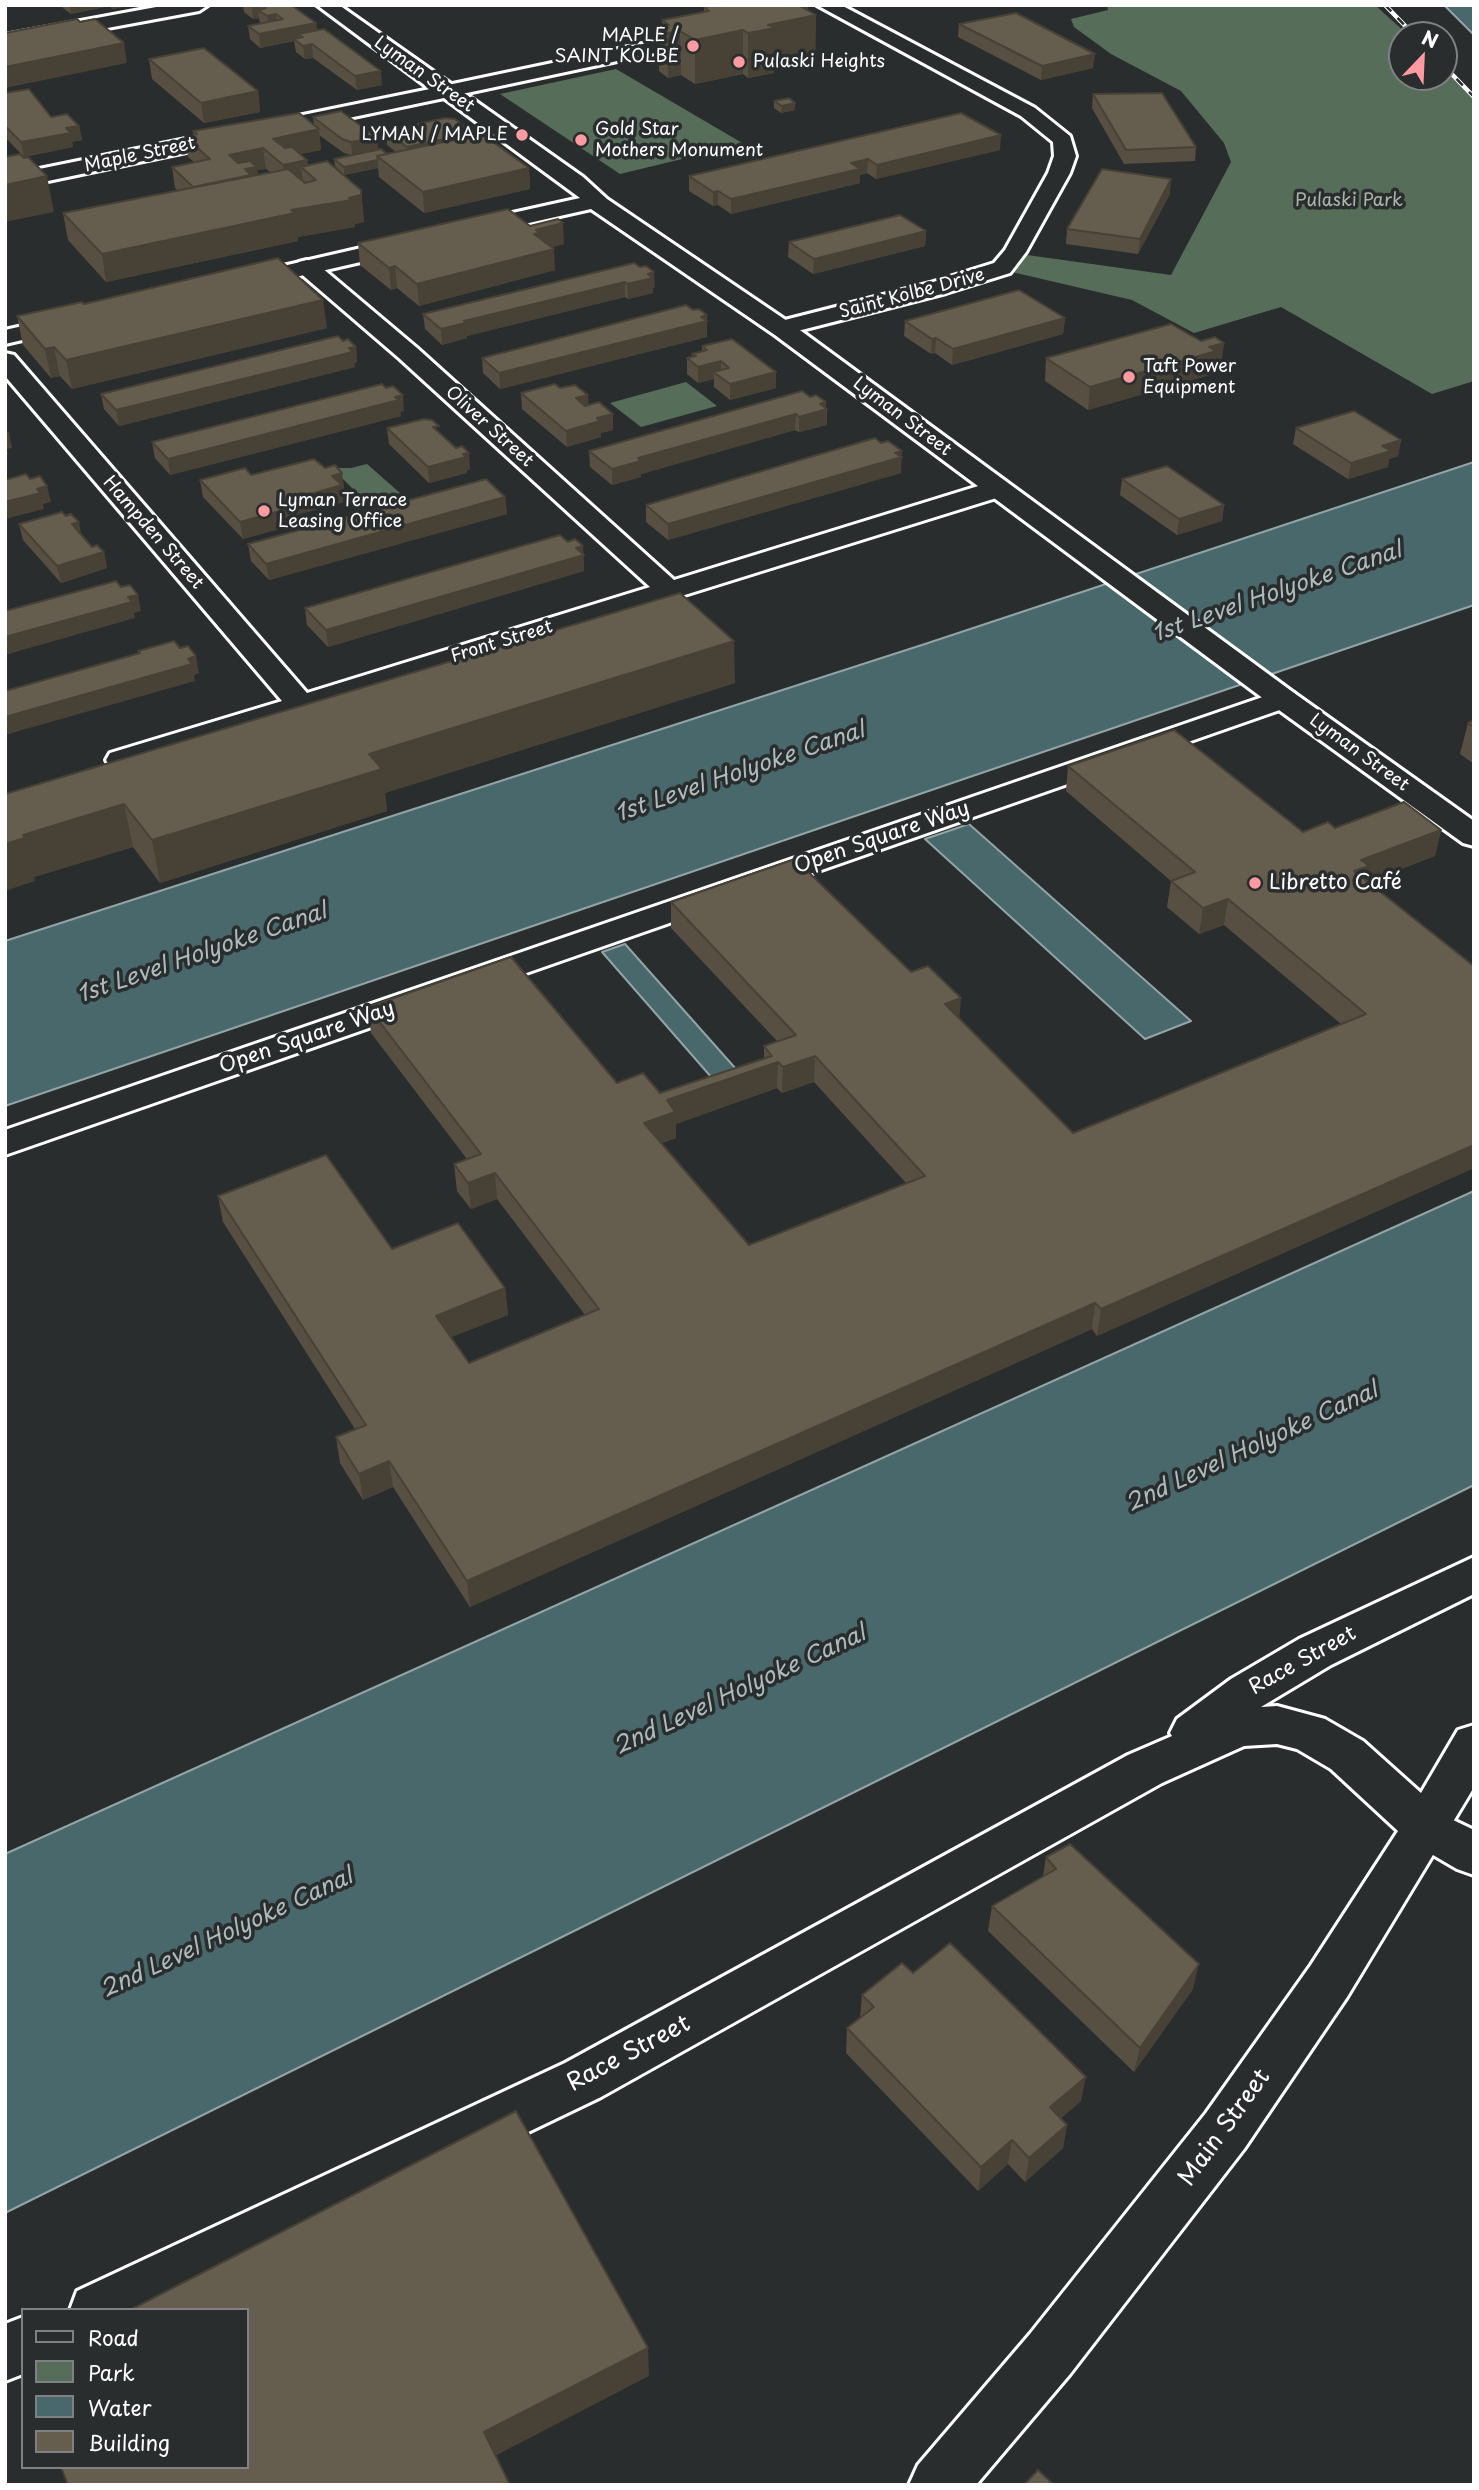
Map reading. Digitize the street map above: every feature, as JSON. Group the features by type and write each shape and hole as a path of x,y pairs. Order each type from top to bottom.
{"street":[{"path":"5,41 198,5"},
{"name":"Lyman Street","path":"326,5 575,183 596,201 782,328 1273,692 1474,836"},
{"path":"805,15 837,7"},
{"name":"Saint Kolbe Drive","path":"782,328 1002,268 1016,252 1059,173 1065,156 1063,141 1028,112 837,7"},
{"name":"Maple Street","path":"5,183 723,33"},
{"path":"214,289 596,201"},
{"name":"Oliver Street","path":"307,267 408,353 669,590"},
{"path":"5,337 95,316"},
{"name":"Hampden Street","path":"5,360 301,705"},
{"name":"Front Street","path":"100,766 998,489"},
{"name":"Open Square Way","path":"5,1143 1273,692"},
{"name":"Race Street","path":"1145,1769 1247,1692 1315,1652 1474,1574"},
{"name":"Race Street","path":"101,2308 583,2080 1145,1769 1240,1727 1277,1725 1310,1733 1347,1755 1426,1827 1474,1854"},
{"name":"Main Street","path":"939,2485 1050,2354 1225,2132 1329,1981 1426,1827 1474,1744"},
{"path":"5,2353 21,2346"}],"green space":[{"name":"Pulaski Park","path":"1107,5 1375,5 1393,21 1388,21 1388,91 1458,91 1458,81 1474,96 1474,381 1432,394 1281,307 1194,333 1132,300 1012,272 1027,255 1171,275 1231,162 1224,143 1181,91 1111,54 1074,27 1071,19 1108,10"},
{"path":"616,69 744,144 620,174 500,94"},
{"path":"686,382 717,406 641,427 610,403"},
{"path":"367,464 400,493 367,503 332,468 351,468"}],"water":[{"path":"1444,5 1474,5 1474,35"},
{"name":"1st Level Holyoke Canal","path":"1474,462 1474,605 5,1106 5,941 928,643"},
{"path":"969,824 1191,1021 1145,1039 925,839"},
{"path":"625,944 736,1069 712,1078 602,952"},
{"name":"2nd Level Holyoke Canal","path":"1474,1191 1474,1485 5,2213 5,1854"}],"building":[{"path":"262,5 291,5 316,23 259,34 248,26 283,19 276,14 267,16 258,10 266,8"},
{"path":"805,5 800,6 816,15 768,25 775,28 748,33 743,30 695,40 680,31 668,33 658,27 669,25 662,20 709,11 704,7"},
{"path":"1016,13 1095,54 1042,66 959,24"},
{"path":"77,19 80,22 95,19 124,43 5,67 5,33"},
{"path":"324,29 381,71 355,76 312,44 303,46 294,39 303,37 298,34"},
{"path":"204,48 258,91 201,103 149,59"},
{"path":"29,89 51,117 67,114 79,126 66,128 71,133 21,142 5,126 5,93"},
{"path":"1162,93 1196,147 1126,150 1093,94"},
{"path":"789,98 795,103 782,106 774,101"},
{"path":"341,111 377,138 351,142 342,139 313,117"},
{"path":"299,113 319,129 273,139 285,148 292,147 307,160 283,165 263,148 229,155 238,163 250,161 257,167 245,169 251,175 193,187 172,167 210,159 185,137 197,134 193,131"},
{"path":"961,113 1001,135 877,165 868,159 851,163 860,169 731,199 718,191 713,192 689,176"},
{"path":"445,118 455,119 472,133 407,147 386,131"},
{"path":"482,134 529,168 423,192 377,156"},
{"path":"381,149 387,154 377,156 378,160 344,167 334,159"},
{"path":"20,154 24,158 28,157 47,176 5,185 5,157"},
{"path":"327,161 361,190 361,195 349,198 352,200 291,210 295,213 102,254 63,213 288,169 305,183 316,180 301,167"},
{"path":"1102,169 1171,179 1140,239 1067,229"},
{"path":"508,209 530,226 558,219 563,223 536,230 540,233 534,234 554,249 417,284 395,266 389,268 358,243"},
{"path":"900,215 926,231 814,259 789,242"},
{"path":"278,258 323,300 66,360 54,347 45,349 17,316 82,302 84,304"},
{"path":"634,263 640,267 646,266 654,272 648,274 653,278 627,284 625,282 441,329 423,314"},
{"path":"1019,290 1065,318 953,349 905,321"},
{"path":"686,305 707,315 701,317 707,321 499,373 482,358"},
{"path":"1171,324 1201,341 1215,337 1224,343 1209,347 1216,351 1090,387 1046,358"},
{"path":"338,336 343,341 348,339 356,347 349,348 353,352 116,410 101,394"},
{"path":"732,339 776,372 730,384 713,372 729,368 721,361 698,367 687,358 707,350 702,346"},
{"path":"382,384 386,388 393,386 403,395 395,397 399,400 168,459 152,442"},
{"path":"555,384 560,388 575,385 588,395 576,398 585,406 599,402 613,414 597,418 600,421 566,431 521,393"},
{"path":"802,391 810,397 816,395 826,402 820,404 827,409 799,417 796,414 638,458 641,461 612,469 589,451"},
{"path":"1354,411 1401,440 1382,446 1391,451 1351,463 1296,428"},
{"path":"424,419 432,420 439,426 433,427 456,448 462,446 469,453 463,454 466,457 428,467 387,428"},
{"path":"875,438 881,443 888,441 902,451 895,453 902,457 668,524 646,505"},
{"path":"314,459 325,468 335,465 342,473 332,476 342,485 277,504 284,510 240,522 200,480 245,468 251,475"},
{"path":"1167,466 1224,505 1179,519 1122,479"},
{"path":"26,474 30,479 40,476 47,486 37,489 41,493 5,502 5,480"},
{"path":"486,479 505,497 266,564 248,544"},
{"path":"62,512 66,516 71,514 79,522 72,524 92,547 97,545 104,552 57,566 19,524"},
{"path":"560,535 568,542 575,539 583,546 576,548 584,555 326,630 305,608"},
{"path":"116,581 121,587 130,585 138,595 128,597 132,602 5,637 5,611"},
{"path":"680,593 734,641 369,754 382,769 152,840 124,804 23,835 25,838 5,844 5,794"},
{"path":"174,641 180,648 188,646 196,656 188,659 192,664 5,717 5,691"},
{"path":"1174,730 1303,832 1328,822 1335,828 1404,802 1441,830 1361,860 1369,866 1354,871 1474,966 1474,1145 1101,1309 1095,1303 467,1581 389,1461 359,1474 336,1437 366,1425 218,1196 326,1155 392,1249 458,1223 505,1288 436,1316 469,1363 599,1309 495,1173 468,1183 454,1164 481,1154 368,1007 511,957 617,1083 643,1073 660,1093 772,1056 764,1046 796,1035 671,902 795,859 911,972 928,966 961,998 945,1004 1073,1133 1366,1014 1228,899 1203,908 1171,881 1195,872 1068,766","holes":["815,1056 925,1176 749,1245 644,1123 675,1112 667,1100 778,1062 783,1067"]},
{"path":"1070,1844 1199,1964 1140,2048 992,1906 1056,1869 1046,1857"},
{"path":"950,1943 1086,2077 1050,2107 1067,2125 1029,2158 1012,2140 981,2167 847,2028 874,2007 862,1995 902,1963 913,1973"},
{"path":"516,2111 648,2348 484,2432 510,2485 68,2485 62,2469 248,2469 248,2308 134,2308"},
{"path":"1038,2470 1054,2485 1024,2485"}],"railway":[{"path":"1385,5 1400,21"},
{"path":"1458,80 1474,97"}],"place":[{"name":"MAPLE / SAINT KOLBE","path":"693,46"},
{"name":"Pulaski Heights","path":"739,62"},
{"name":"LYMAN / MAPLE","path":"522,135"},
{"name":"Gold Star Mothers Monument","path":"581,140"},
{"name":"Taft Power Equipment","path":"1129,377"},
{"name":"Lyman Terrace Leasing Office","path":"264,511"},
{"name":"Libretto Café","path":"1255,883"}]}
